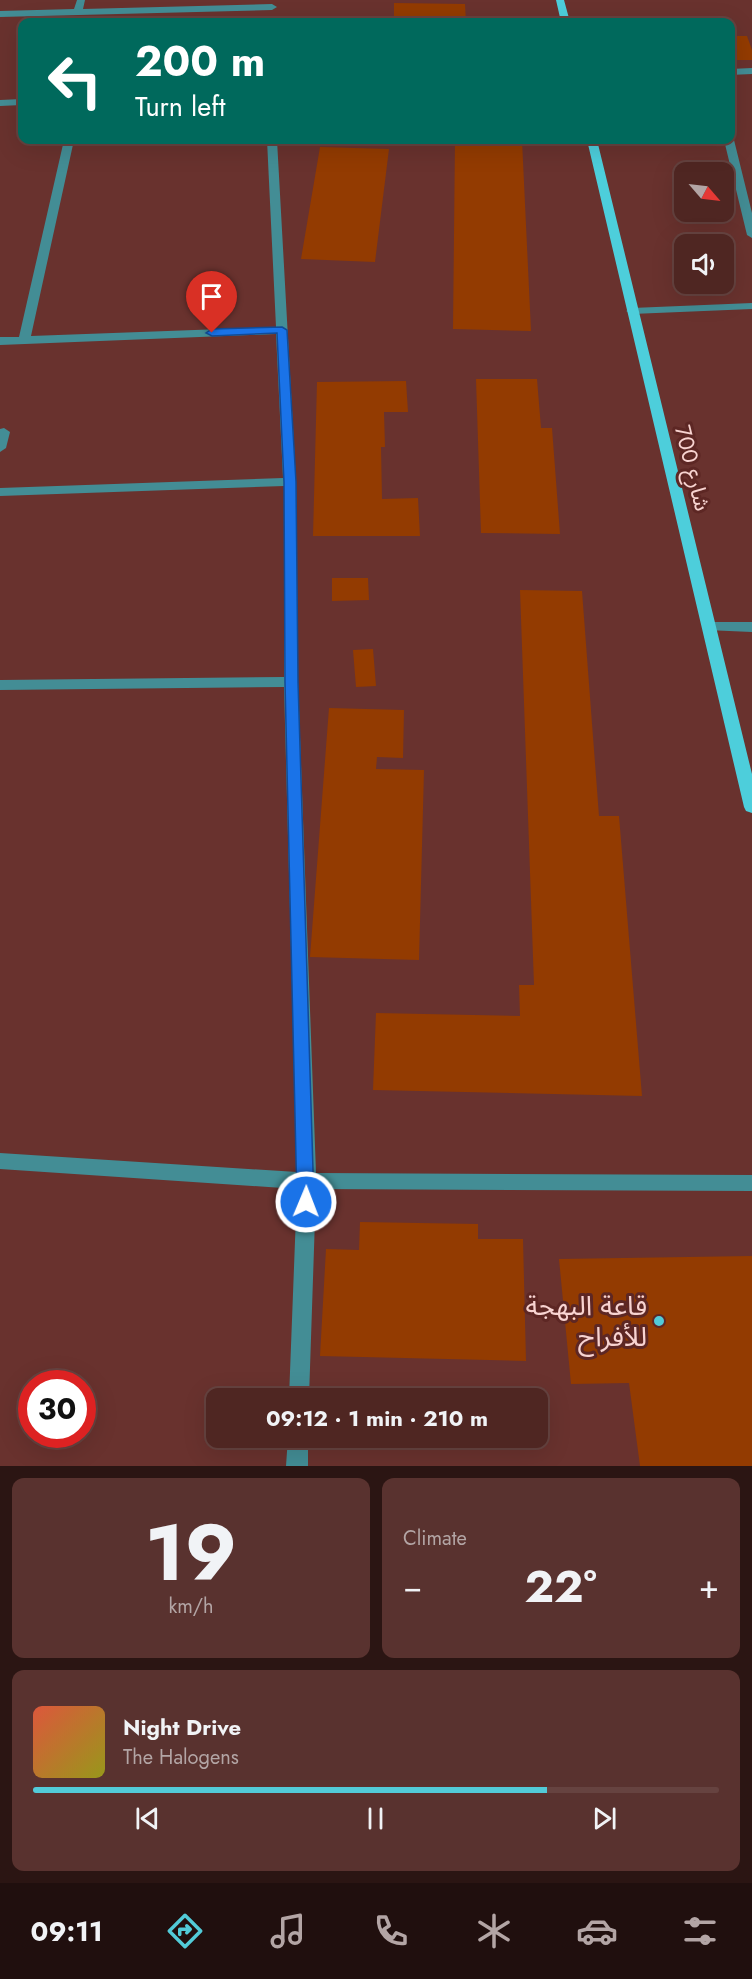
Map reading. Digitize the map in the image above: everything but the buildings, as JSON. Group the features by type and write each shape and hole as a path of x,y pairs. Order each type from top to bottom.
{"main road":[{"path":"561,0 565,18"},
{"name":"شارع 700","path":"593,144 711,627 752,807"}],"street":[{"path":"78,12 81,0"},
{"path":"0,14 272,7"},
{"path":"735,72 752,71"},
{"path":"0,103 18,102"},
{"path":"24,340 68,144"},
{"path":"272,144 290,482 291,682 307,1180 299,1388"},
{"path":"730,144 752,235"},
{"path":"632,311 752,306"},
{"path":"0,341 282,330"},
{"path":"0,448 4,432"},
{"path":"0,492 290,482"},
{"path":"711,627 752,627"},
{"path":"0,685 291,682"},
{"path":"0,1161 307,1180 752,1183"},
{"path":"297,1466 298,1448"}],"place":[{"name":"قاعة البهجة للأفراح","path":"659,1321"}],"route":[{"path":"212,333 282,330 290,482 291,682 306,1202"}]}
